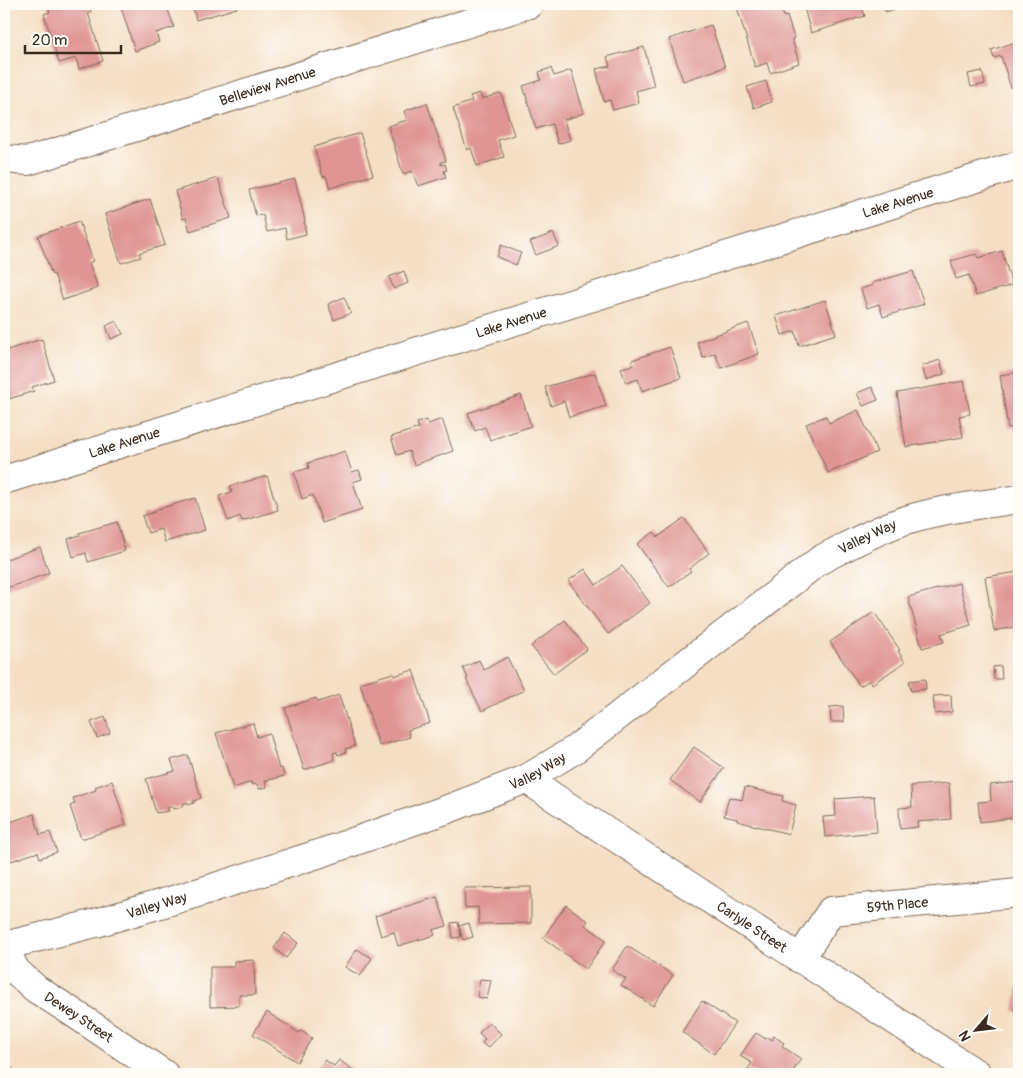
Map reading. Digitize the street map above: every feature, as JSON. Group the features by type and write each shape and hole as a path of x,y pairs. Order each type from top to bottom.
{"street":[{"name":"Belleview Avenue","path":"4,159 28,160 36,158 529,4"},
{"name":"Lake Avenue","path":"4,480 1019,165"},
{"name":"Valley Way","path":"4,947 96,923 197,893 448,809 526,779 574,750 820,560 862,538 903,521 948,510 1019,499"},
{"name":"Carlyle Street","path":"526,779 977,1074"},
{"name":"59th Place","path":"800,959 831,911 1019,893"},
{"name":"Dewey Street","path":"4,947 16,970 36,989 164,1074"}],"building":[{"path":"47,4 89,4 91,12 88,13 103,61 79,69 76,58 59,63 44,14 50,12"},
{"path":"120,4 166,4 174,27 156,33 159,42 135,51"},
{"path":"192,4 235,4 237,8 196,20"},
{"path":"736,4 780,4 784,17 787,16 799,63 770,73 767,63 755,67"},
{"path":"803,4 861,4 865,16 811,33"},
{"path":"883,4 909,4 886,12"},
{"path":"711,25 725,67 683,81 669,39"},
{"path":"1019,41 1019,85 1011,88 1001,56 994,58 991,50"},
{"path":"644,47 654,86 636,91 639,103 613,110 610,100 604,102 596,69 610,66 607,57"},
{"path":"551,68 554,76 571,70 584,113 564,120 570,140 558,144 552,124 536,129 523,86 541,80 539,72"},
{"path":"982,71 985,84 971,87 968,74"},
{"path":"766,81 772,102 754,108 747,87"},
{"path":"480,93 482,99 501,93 514,135 498,140 504,157 477,166 471,148 467,150 453,108 472,101 470,96"},
{"path":"427,103 446,161 441,162 441,165 445,164 447,170 444,171 446,177 418,186 412,171 403,174 388,126 407,120 404,111"},
{"path":"360,133 373,175 330,188 326,176 323,177 314,147"},
{"path":"218,178 231,218 190,231 186,218 183,219 175,191"},
{"path":"295,179 305,221 306,234 287,239 285,228 267,232 263,215 256,216 249,190"},
{"path":"150,199 165,245 139,253 141,257 121,263 105,214"},
{"path":"79,221 93,261 89,263 98,288 63,300 38,236"},
{"path":"553,233 559,246 536,255 530,242"},
{"path":"501,245 521,253 516,265 497,257"},
{"path":"1002,251 1012,285 976,296 969,275 956,279 951,261 976,254 978,258"},
{"path":"404,271 408,283 394,289 389,277"},
{"path":"913,271 924,304 883,317 879,304 867,308 861,289 873,285 872,283"},
{"path":"344,297 351,313 334,320 328,304"},
{"path":"825,300 836,334 799,346 795,331 782,335 776,316"},
{"path":"116,321 123,334 111,339 106,326"},
{"path":"748,323 759,354 721,368 715,353 703,358 697,342"},
{"path":"42,339 54,380 32,387 34,391 9,399 4,383 4,351"},
{"path":"670,347 681,378 642,391 638,379 626,383 621,368 633,365 632,360"},
{"path":"940,360 944,374 926,380 922,366"},
{"path":"1019,372 1019,427 1008,428 1000,375"},
{"path":"595,373 606,406 569,417 564,401 551,406 545,387"},
{"path":"964,381 970,414 959,416 963,437 906,447 897,393"},
{"path":"872,387 878,400 863,406 857,393"},
{"path":"521,395 531,426 490,440 485,427 475,431 468,413"},
{"path":"858,410 877,452 828,473 806,424 826,416 829,423"},
{"path":"442,419 453,451 414,465 409,451 397,455 391,437 419,428 417,423 426,420 428,424"},
{"path":"345,451 352,472 359,470 362,479 353,482 362,510 322,523 313,495 302,499 294,472 309,468 308,463"},
{"path":"267,476 278,510 242,521 240,516 228,521 219,496 232,492 230,486"},
{"path":"195,498 205,530 165,542 161,529 148,533 142,516 155,512 155,510"},
{"path":"684,518 709,553 689,569 691,571 669,587 637,544 654,532 658,537"},
{"path":"117,522 125,551 88,562 86,553 73,557 68,539 80,535 79,533"},
{"path":"40,547 49,573 4,589 4,560"},
{"path":"622,566 650,603 608,634 568,581 585,569 596,585"},
{"path":"1019,572 1019,635 1016,635 1015,627 994,631 985,577"},
{"path":"959,583 971,625 941,634 944,642 922,648 908,597"},
{"path":"874,612 900,650 898,651 905,662 872,684 870,680 860,686 830,642"},
{"path":"565,620 587,649 554,674 531,646"},
{"path":"507,657 524,690 482,711 466,679 468,678 463,668 479,660 484,670"},
{"path":"1001,666 1002,679 994,679 993,667"},
{"path":"413,670 430,723 408,730 410,737 379,746 360,683 393,673 394,676"},
{"path":"925,679 926,689 911,691 909,681"},
{"path":"339,695 355,746 345,749 346,752 338,755 337,752 333,753 334,760 304,770 285,708 316,698 318,702"},
{"path":"951,695 952,712 935,714 933,696"},
{"path":"843,706 844,722 831,722 830,707"},
{"path":"105,717 110,733 97,738 91,722"},
{"path":"253,723 257,737 269,733 279,769 282,768 284,776 265,781 267,787 259,789 257,784 252,785 251,782 233,788 216,733"},
{"path":"694,747 724,768 700,802 670,780"},
{"path":"188,755 201,798 188,805 188,802 183,804 184,806 174,809 173,806 167,808 169,811 156,813 146,779 175,771 171,760"},
{"path":"112,781 126,825 81,839 70,806 75,804 73,798 96,790 95,787"},
{"path":"1019,782 1019,817 980,822 978,802 991,801 990,785"},
{"path":"949,783 951,819 917,822 918,827 900,829 899,808 912,807 911,786"},
{"path":"745,787 783,796 782,801 796,805 789,834 724,816 729,797 742,800"},
{"path":"874,796 877,832 825,837 823,817 836,816 835,799"},
{"path":"34,814 40,835 50,832 57,852 40,858 38,852 8,862 4,849 4,824"},
{"path":"531,887 531,923 479,924 478,907 465,908 464,888"},
{"path":"437,897 447,926 433,930 435,935 398,946 394,932 381,936 375,916"},
{"path":"566,905 588,921 585,925 606,940 586,969 543,938"},
{"path":"458,922 461,937 453,938 451,923"},
{"path":"469,923 473,937 463,940 459,926"},
{"path":"285,933 298,943 286,958 274,948"},
{"path":"627,946 673,975 653,1006 621,985 626,979 612,970"},
{"path":"357,949 372,958 360,976 345,967"},
{"path":"254,960 255,995 239,995 239,1006 210,1007 210,967 234,967 234,961"},
{"path":"480,979 491,980 487,999 477,997"},
{"path":"1019,987 1019,1012 1014,1011"},
{"path":"702,1001 735,1023 714,1054 682,1032"},
{"path":"267,1012 299,1033 301,1031 312,1038 297,1062 253,1034"},
{"path":"489,1022 501,1034 488,1048 482,1043 485,1039 479,1033"},
{"path":"756,1033 772,1040 774,1036 784,1043 782,1046 801,1059 791,1074 757,1074 748,1069 752,1063 740,1056"},
{"path":"325,1060 334,1066 339,1060 359,1074 319,1074 316,1072"},
{"path":"4,1067 13,1069 11,1074 4,1074"}]}
